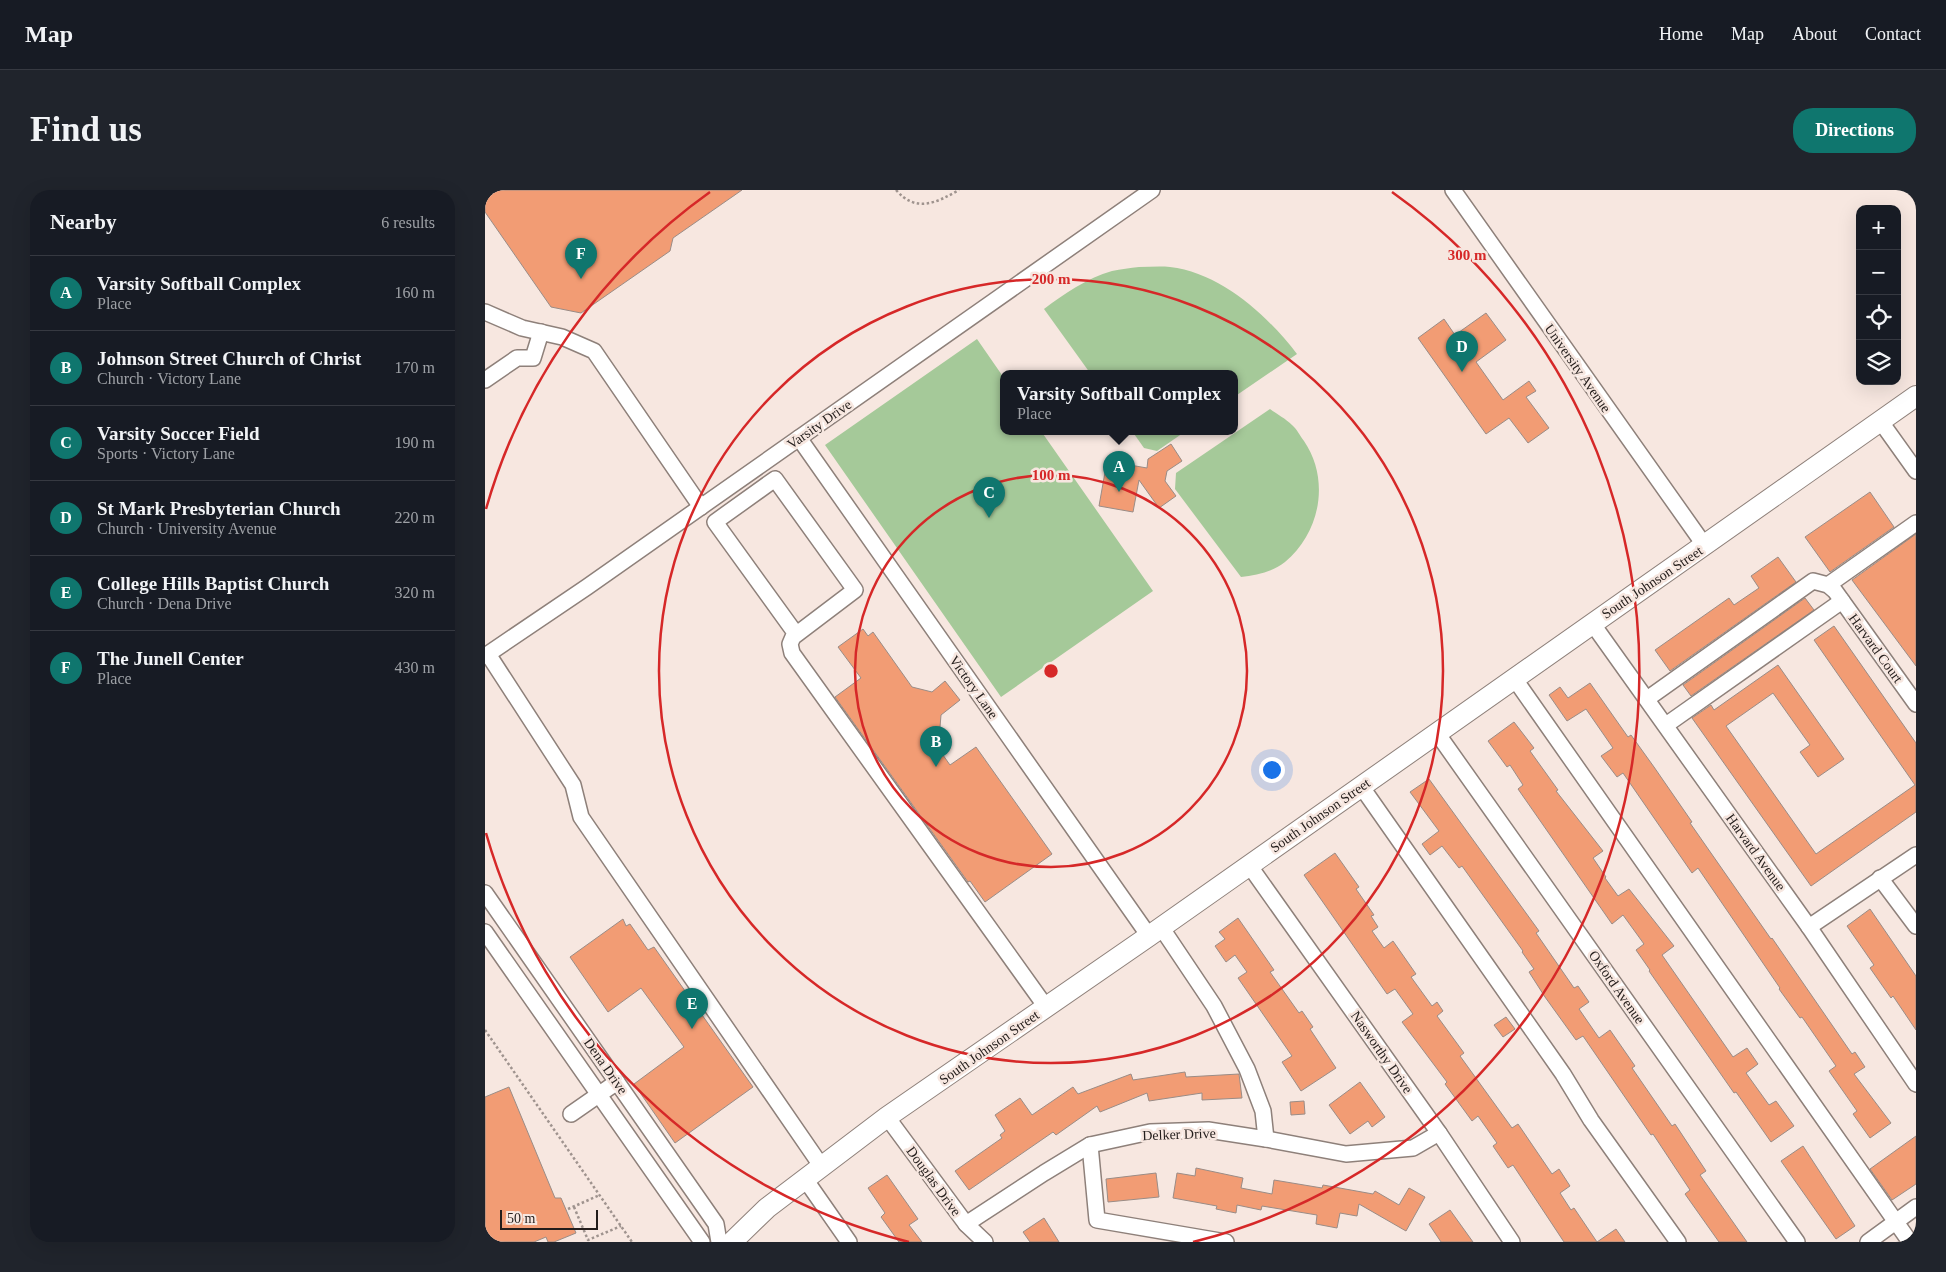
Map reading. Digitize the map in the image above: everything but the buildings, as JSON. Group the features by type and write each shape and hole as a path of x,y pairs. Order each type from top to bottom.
{"main road":[{"name":"South Johnson Street","path":"732,1242 767,1208 887,1117 1155,932 1916,396"}],"street":[{"name":"Varsity Drive","path":"486,655 1152,190"},
{"name":"University Avenue","path":"1453,190 1705,546"},
{"path":"485,312 522,328 562,337 594,351 701,506"},
{"path":"485,380 517,358 533,358 541,332"},
{"path":"1881,422 1916,470"},
{"name":"Victory Lane","path":"799,438 1155,932 1214,1006 1247,1069 1263,1111 1266,1139"},
{"path":"796,634 715,522 775,479 855,590 796,634 790,644 795,657 1046,1007"},
{"path":"732,485 744,501"},
{"path":"1666,726 1835,593 1916,523"},
{"path":"1647,699 1813,581 1835,593"},
{"name":"Harvard Court","path":"1835,593 1916,704"},
{"name":"Harvard Avenue","path":"1592,623 1809,927 1916,1084"},
{"path":"486,655 573,785 581,817 822,1166"},
{"path":"1514,678 1910,1242"},
{"name":"Oxford Avenue","path":"1437,733 1797,1242"},
{"path":"1361,786 1557,1066 1591,1120 1678,1242"},
{"path":"1809,927 1916,854"},
{"name":"Nasworthy Drive","path":"1249,865 1439,1133 1512,1242"},
{"path":"1881,878 1916,926"},
{"name":"Dena Drive","path":"485,892 716,1224 719,1242"},
{"name":"Dena Drive","path":"485,932 702,1242"},
{"path":"568,1110 615,1078"},
{"name":"Douglas Drive","path":"887,1117 966,1224 985,1242"},
{"name":"Delker Drive","path":"966,1224 1044,1173 1090,1146 1150,1132 1207,1130 1346,1154 1413,1148 1439,1133"},
{"path":"1090,1146 1097,1220 1226,1242"},
{"path":"805,1179 849,1242"},
{"path":"1868,1242 1916,1207"}],"path":[{"path":"896,190 907,200 921,204 934,203 959,190"},
{"path":"485,1030 633,1242"},
{"path":"568,1209 600,1195"},
{"path":"574,1207 587,1240 621,1226"}],"green space":[{"path":"1170,267 1189,271 1207,278 1225,287 1257,311 1297,354 1238,394 1238,370 1088,370 1044,309 1085,282 1103,274 1122,269"},
{"path":"977,339 1000,372 1000,435 1044,435 1153,591 1001,697 825,445"},
{"path":"1270,409 1294,427 1304,441 1312,456 1319,488 1314,521 1307,536 1297,550 1285,562 1270,571 1241,577 1175,489 1176,473 1232,435 1238,435 1238,431"},
{"path":"1135,435 1180,435 1157,451 1144,448"}],"place":[{"name":"The Junell Center","path":"581,279"},
{"name":"St Mark Presbyterian Church","path":"1462,372"},
{"name":"Varsity Softball Complex","path":"1119,492"},
{"name":"Varsity Soccer Field","path":"989,518"},
{"name":"Johnson Street Church of Christ","path":"936,767"},
{"name":"College Hills Baptist Church","path":"692,1029"}]}
